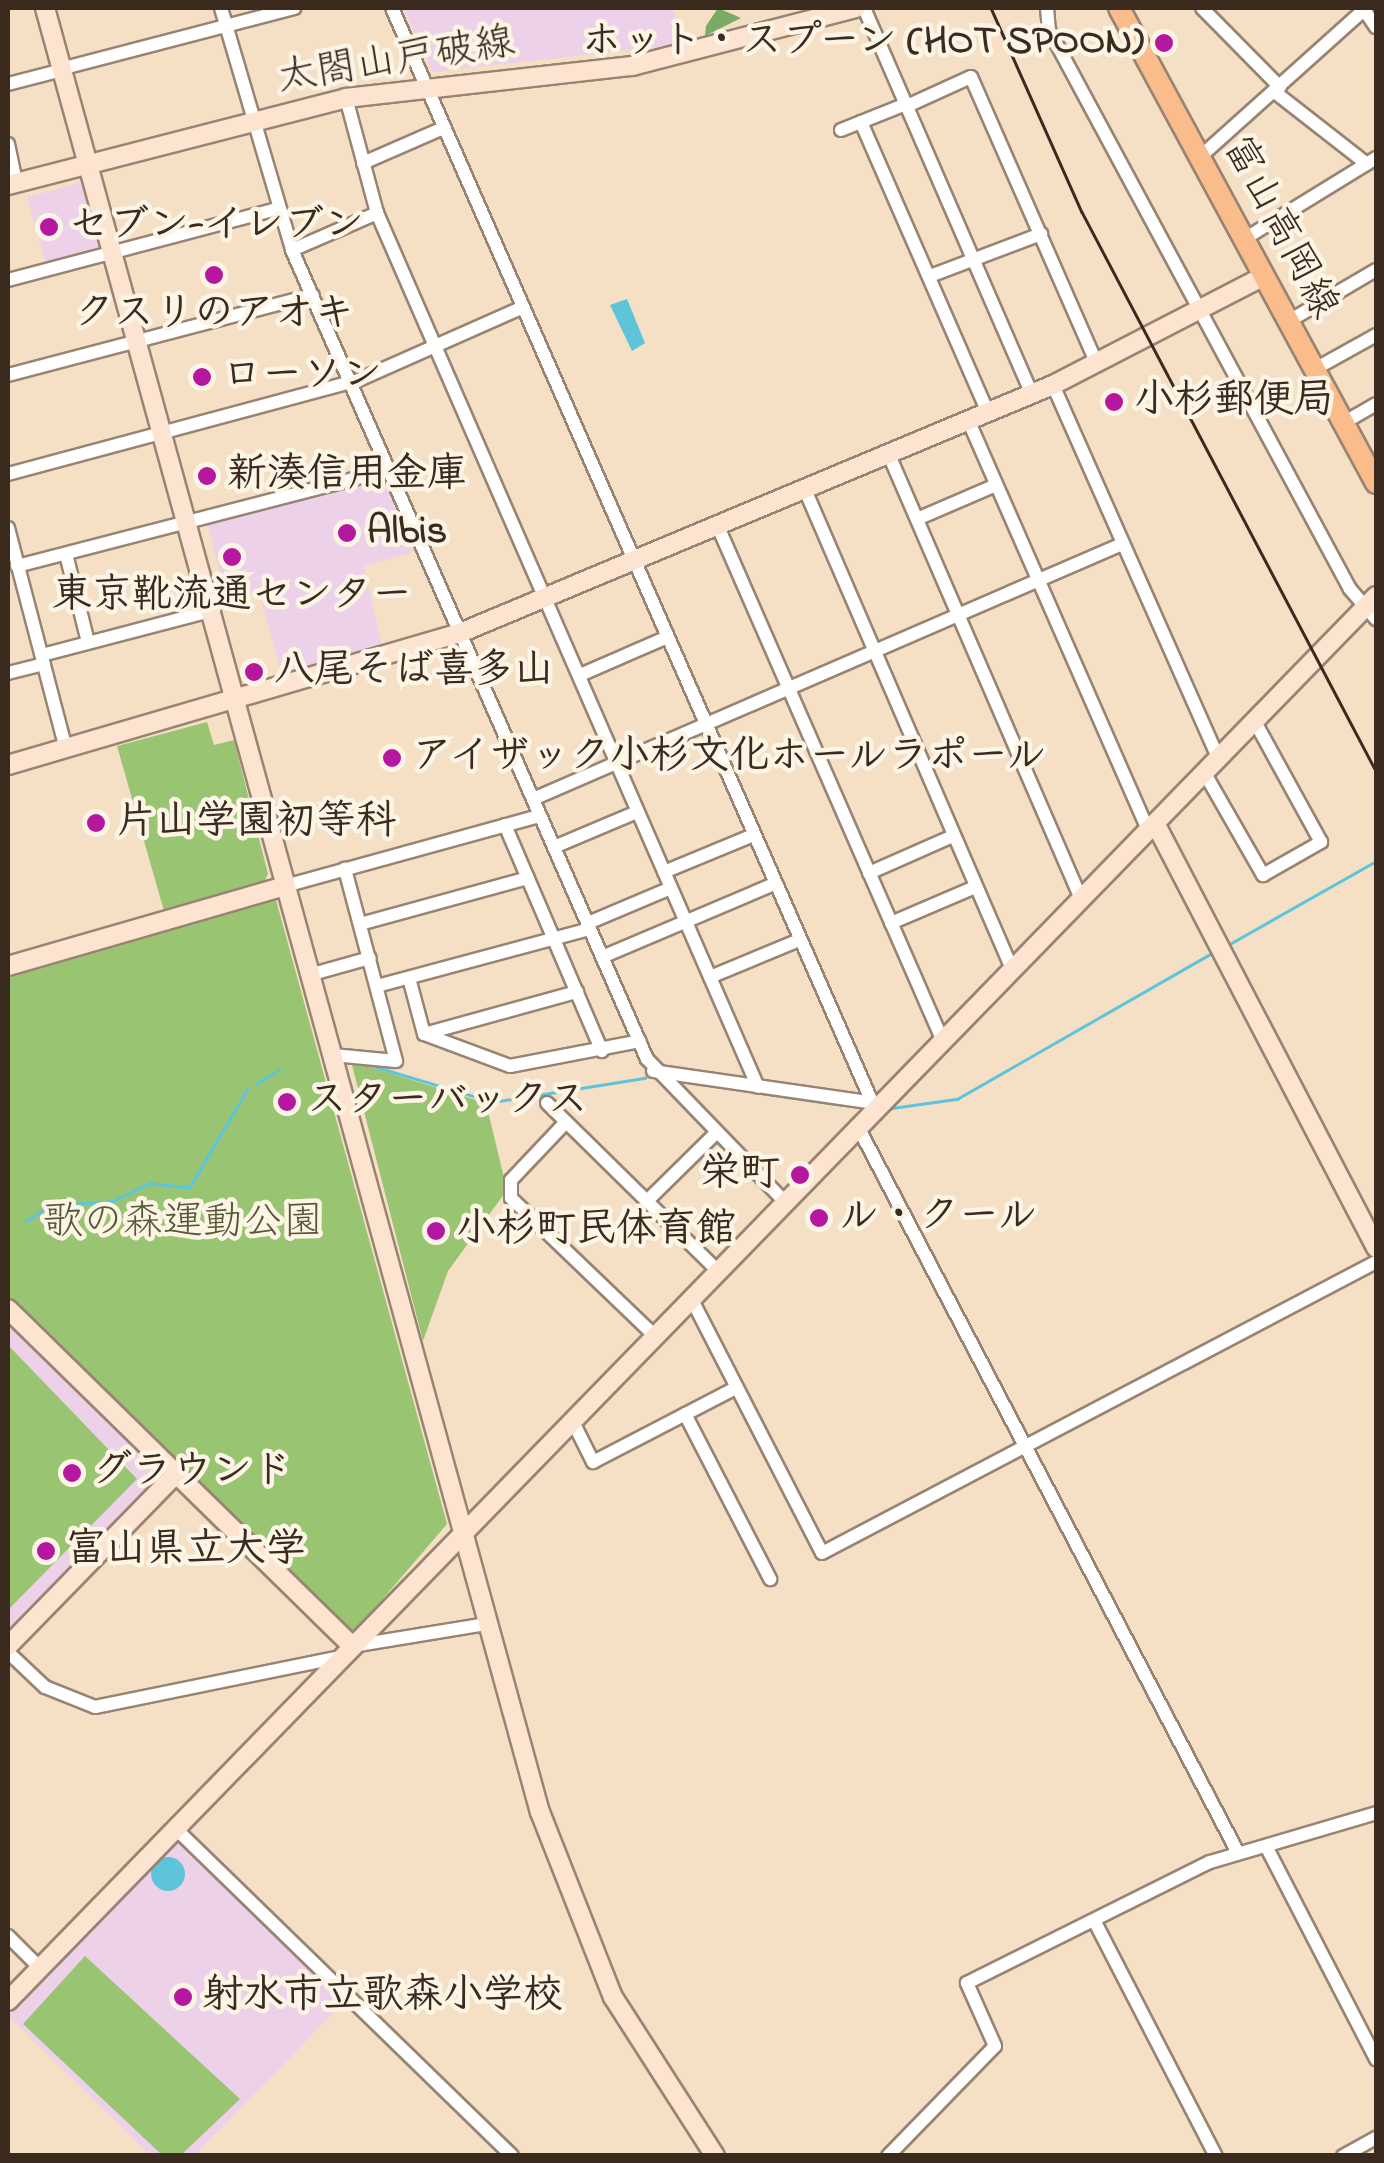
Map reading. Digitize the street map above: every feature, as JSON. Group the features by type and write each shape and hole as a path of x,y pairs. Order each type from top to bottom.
{"main road":[{"name":"富山高岡線","path":"1120,8 1376,482"}],"street":[{"path":"45,8 68,68 118,250 241,703 284,886 487,1624 578,1924 646,2054 714,2156"},
{"path":"220,8 276,209 292,250 653,1071 783,1200"},
{"path":"8,84 294,8"},
{"path":"392,8 772,885 872,1106"},
{"name":"太閤山戸破線","path":"12,184 346,98 632,66 856,8"},
{"path":"864,8 1032,394"},
{"path":"8,2001 346,1652 461,1526 574,1422 692,1300 872,1106 942,1040 1254,720 1373,608 1202,310 1049,30 1047,8"},
{"path":"1202,8 1278,90 1372,161 1246,238"},
{"path":"1201,156 1278,90 1363,8 1376,28"},
{"path":"841,130 971,77 1097,364"},
{"path":"346,98 377,213 758,1087"},
{"path":"862,122 988,414"},
{"path":"364,162 444,128"},
{"path":"8,144 12,184"},
{"path":"8,280 276,209"},
{"path":"292,250 377,213"},
{"path":"930,276 973,256 1041,234"},
{"path":"1289,321 1376,270"},
{"path":"8,766 241,703 460,633 719,529 988,414 1097,364 1264,276"},
{"path":"8,375 312,295"},
{"path":"8,474 349,381 521,308"},
{"path":"1315,369 1376,335"},
{"path":"1053,385 1211,765 1263,875 1321,842 1254,720"},
{"path":"1344,422 1376,404"},
{"path":"969,422 1151,827 1376,1248"},
{"path":"889,455 1081,898"},
{"path":"17,566 388,470"},
{"path":"917,519 996,485"},
{"path":"806,492 1012,969"},
{"path":"8,528 66,749"},
{"path":"719,529 942,1040"},
{"path":"533,799 1122,544"},
{"path":"66,554 88,642"},
{"path":"8,674 88,642 214,610"},
{"path":"580,675 665,638"},
{"path":"554,847 637,812"},
{"path":"8,966 540,816"},
{"path":"505,825 602,1051"},
{"path":"664,872 751,836"},
{"path":"869,873 954,836"},
{"path":"333,1055 396,1061 345,869"},
{"path":"360,924 528,878"},
{"path":"602,957 772,885"},
{"path":"891,924 975,887"},
{"path":"377,986 553,939 671,888"},
{"path":"710,977 797,941"},
{"path":"309,975 370,958"},
{"path":"409,978 424,1034"},
{"path":"424,1034 577,992"},
{"path":"424,1034 510,1066 640,1041"},
{"path":"653,1071 872,1106"},
{"path":"547,1103 718,1272"},
{"path":"566,1122 511,1180 511,1198 656,1337"},
{"path":"856,1125 1238,1854"},
{"path":"646,1201 714,1135"},
{"path":"692,1300 822,1554 1376,1262"},
{"path":"8,1309 176,1474 346,1652"},
{"path":"574,1422 594,1462 736,1388"},
{"path":"685,1414 770,1579"},
{"path":"176,1474 8,1649 45,1687 95,1707 487,1624"},
{"path":"888,2156 995,2046 967,1984 1238,1854 1376,1813"},
{"path":"175,1828 512,2156"},
{"path":"1266,1846 1376,2058"},
{"path":"1095,1922 1216,2156"},
{"path":"8,1936 40,1968"},
{"path":"1343,2156 1376,2138"}],"shaded area":[{"path":"403,8 673,8 682,44 433,72"},
{"path":"81,182 101,250 47,266 27,197"},
{"path":"385,477 416,551 364,566 383,652 284,681 259,593 227,602 207,522"},
{"name":"グラウンド","path":"8,1320 162,1471 8,1630"},
{"name":"射水市立歌森小学校","path":"178,1838 345,2001 194,2156 150,2155 8,2016"}],"green space":[{"path":"718,8 741,18 705,36 706,26"},
{"path":"207,722 214,745 234,740 268,874 262,886 164,911 117,746"},
{"name":"歌の森運動公園","path":"276,900 447,1524 351,1636 8,1302 8,978"},
{"name":"小杉町民体育館","path":"351,1061 486,1103 507,1190 448,1271 423,1341"},
{"name":"グラウンド","path":"8,1345 137,1479 8,1610"},
{"path":"85,1956 240,2099 181,2155 162,2155 23,2024"}],"water":[{"path":"627,299 645,343 632,351 610,305"},
{"path":"168,1857 180,1862 185,1874 180,1886 168,1891 156,1886 151,1874 156,1862"}],"waterway":[{"path":"1226,946 1376,861"},
{"path":"892,1108 957,1099 1212,953"},
{"path":"352,1063 362,1064"},
{"path":"370,1065 493,1102 645,1078"},
{"path":"256,1084 278,1070"},
{"path":"26,1221 50,1206 113,1201 150,1183 189,1188 247,1090"},
{"path":"761,1093 842,1105"}],"railway":[{"path":"991,8 1082,212 1376,771"}],"place":[{"name":"ホット・スプーン (HOT SPOON)","path":"1164,43"},
{"name":"セブン-イレブン","path":"49,227"},
{"name":"クスリのアオキ","path":"214,275"},
{"name":"ローソン","path":"202,377"},
{"name":"小杉郵便局","path":"1114,402"},
{"name":"新湊信用金庫","path":"207,476"},
{"name":"Albis","path":"347,533"},
{"name":"東京靴流通センター","path":"232,557"},
{"name":"八尾そば喜多山","path":"254,672"},
{"name":"アイザック小杉文化ホールラポール","path":"392,758"},
{"name":"片山学園初等科","path":"96,823"},
{"name":"スターバックス","path":"287,1102"},
{"name":"栄町","path":"800,1175"},
{"name":"ル・クール","path":"819,1218"},
{"name":"小杉町民体育館","path":"436,1231"},
{"name":"グラウンド","path":"72,1473"},
{"name":"富山県立大学","path":"46,1551"},
{"name":"射水市立歌森小学校","path":"183,1997"}]}
